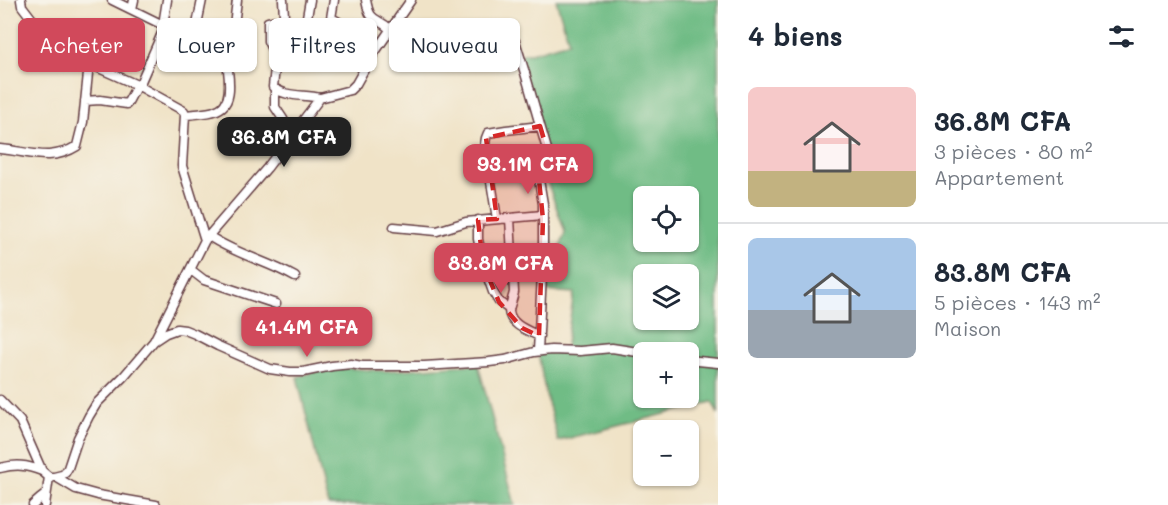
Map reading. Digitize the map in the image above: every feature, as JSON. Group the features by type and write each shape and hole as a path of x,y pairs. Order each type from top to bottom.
{"street":[{"path":"21,0 22,6 31,18"},
{"path":"112,0 133,4 157,22"},
{"path":"164,18 167,0"},
{"path":"198,18 202,0"},
{"path":"235,18 237,0"},
{"path":"283,0 283,18"},
{"path":"306,18 310,0"},
{"path":"331,18 334,0"},
{"path":"366,0 370,16 389,28"},
{"path":"398,18 411,0"},
{"path":"269,22 269,43"},
{"path":"377,48 389,30"},
{"path":"85,101 100,100 127,104 157,46"},
{"path":"520,58 548,153 539,180 543,215 543,255 538,351"},
{"path":"0,149 43,156 57,154 77,146 83,122 88,72"},
{"path":"107,72 184,111 182,166 207,238 295,277"},
{"path":"185,115 219,110 229,97 228,72"},
{"path":"274,72 275,107 283,119 288,142"},
{"path":"275,90 294,96 320,98 350,90 357,84 363,72"},
{"path":"49,475 62,475 68,468 78,438 89,416 97,403 154,341 207,238 288,142 320,98"},
{"path":"496,219 485,144 488,133 540,126"},
{"path":"394,227 437,231 456,224 478,220 543,215"},
{"path":"510,218 514,292 509,309 511,317 522,328 539,336"},
{"path":"478,220 478,239 483,264 493,292 499,302 509,309"},
{"path":"191,270 204,280 276,304"},
{"path":"154,341 177,329 185,330 270,369 290,372 351,364 424,366 489,362 538,351 612,348 633,351"},
{"path":"699,361 718,363"},
{"path":"0,400 20,421 49,475 45,505"},
{"path":"0,468 21,465 49,475 76,489 156,505"},
{"path":"33,505 46,494"}],"highlighted area":[{"path":"540,126 548,153 539,180 543,219 539,336 522,328 499,302 483,264 478,220 497,219 486,138"}],"green space":[{"path":"556,0 718,0 718,414 712,402 699,405 699,342 633,342 633,408 688,408 633,420 633,422 558,441 538,353 565,350 574,293 547,291 565,232 545,175 545,151 520,62 520,57 524,53 569,42"},
{"path":"478,364 515,505 328,505 297,377 331,367 384,371"}]}
